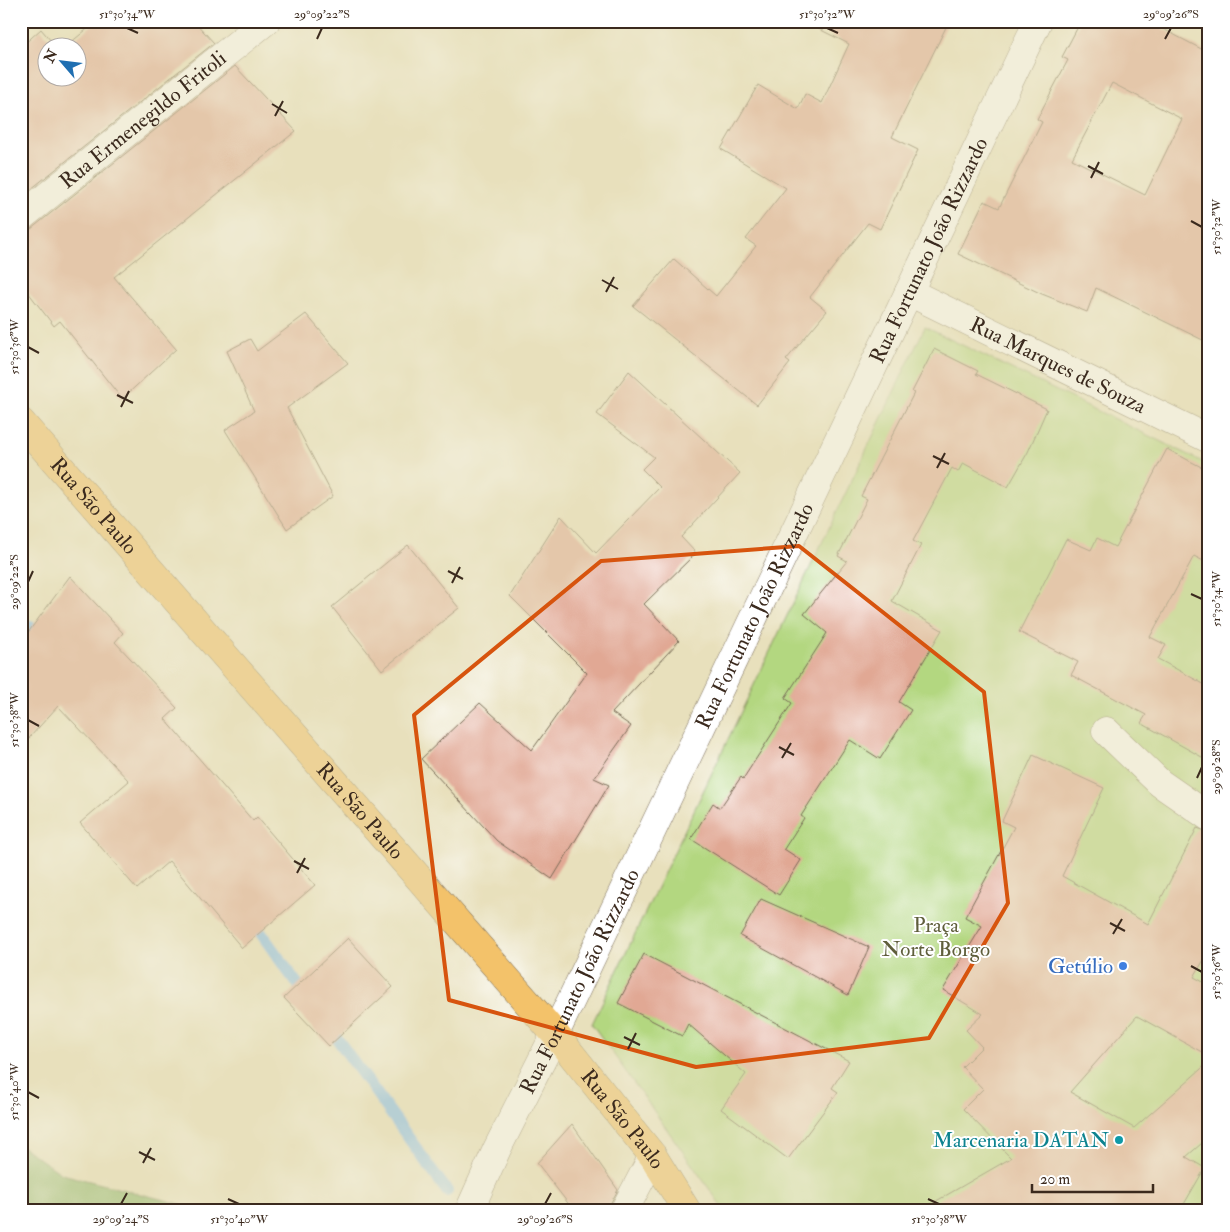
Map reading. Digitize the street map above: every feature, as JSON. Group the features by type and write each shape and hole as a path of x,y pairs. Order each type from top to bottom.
{"main road":[{"name":"Rua São Paulo","path":"21,422 556,1034 653,1156 687,1211"}],"street":[{"name":"Rua Ermenegildo Fritoli","path":"21,217 266,21"},
{"name":"Rua Fortunato João Rizzardo","path":"469,1211 497,1150 556,1034 1038,21"},
{"name":"Rua Marques de Souza","path":"909,292 1209,438"},
{"path":"1106,731 1160,783 1209,816"},
{"path":"624,1211 653,1156"}],"highlighted area":[{"path":"799,546 984,692 1008,903 929,1038 696,1067 449,1000 414,715 601,561"}],"green space":[{"name":"Praça Norte Borgo","path":"925,327 1209,465 1209,1211 725,1211 592,1024"},
{"path":"21,1146 62,1174 188,1206 191,1211 21,1211"}],"building":[{"path":"97,21 194,21 214,43 21,197 21,47 41,29 49,38 38,38 38,88 88,88 88,38 76,38"},
{"path":"803,21 949,21 892,137 918,150 880,229 868,223 810,297 827,311 786,360 790,363 757,405 633,306 674,259 716,296 756,246 746,239 786,188 721,149 758,85 798,109 805,94 822,103 849,44"},
{"path":"1081,21 1148,21 1209,53 1209,343 1096,288 1087,312 1042,294 958,254 984,201 999,208 1042,122 1037,119 1068,60 1062,57","holes":["1112,83 1182,119 1145,195 1072,159"]},
{"path":"235,66 296,131 114,277 176,349 122,399 60,321 54,326 21,283 21,232 31,229"},
{"path":"306,314 348,363 287,408 333,496 287,529 225,430 254,411 227,351 250,339 257,351"},
{"path":"934,349 978,371 976,374 1047,409 1028,452 1008,487 963,463 958,472 952,468 913,541 921,545 892,601 942,630 899,702 911,710 880,759 850,740 801,816 804,818 784,849 801,860 779,895 691,839 713,803 720,808 741,777 743,779 792,703 785,698 827,633 804,614 847,561 838,556 867,499 861,496 914,393 912,392"},
{"path":"629,371 740,473 681,537 696,553 644,604 679,641 612,713 631,726 594,778 609,785 552,879 497,841 421,759 480,703 532,750 587,673 510,596 561,516 596,553 660,487 642,469 654,457 597,414"},
{"path":"1167,449 1209,471 1209,564 1194,556 1150,637 1166,645 1158,659 1209,687 1209,761 1141,723 1146,715 1071,675 1078,662 1019,632 1066,539 1091,550 1097,538 1115,547"},
{"path":"408,545 459,608 382,670 332,607"},
{"path":"70,576 123,633 115,642 177,708 165,719 253,821 257,817 315,885 242,948 169,861 137,889 80,823 129,781 58,706 21,747 21,642"},
{"path":"1033,755 1104,788 1062,876 1148,924 1197,828 1209,832 1209,951 1194,977 1209,985 1209,1056 1137,1016 1070,1092 1134,1128 1209,1062 1209,1137 1186,1157 1205,1168 1180,1211 919,1211 1011,1158 963,1109 983,1089 962,1067 982,1047 966,1030 983,1014 943,990 982,926 965,917 1014,827 1002,821"},
{"path":"761,899 869,947 848,995 740,936"},
{"path":"348,938 393,987 329,1046 284,998"},
{"path":"644,954 849,1061 832,1088 838,1092 788,1159 721,1109 746,1074 688,1024 682,1036 618,1003"},
{"path":"572,1124 618,1190 610,1204 609,1211 574,1211 537,1163"}],"waterway":[{"path":"21,622 46,636"},
{"path":"251,919 308,999"},
{"path":"327,1025 447,1191"}],"place":[{"name":"Getúlio","path":"1123,966"},
{"name":"Marcenaria DATAN","path":"1119,1140"}]}
